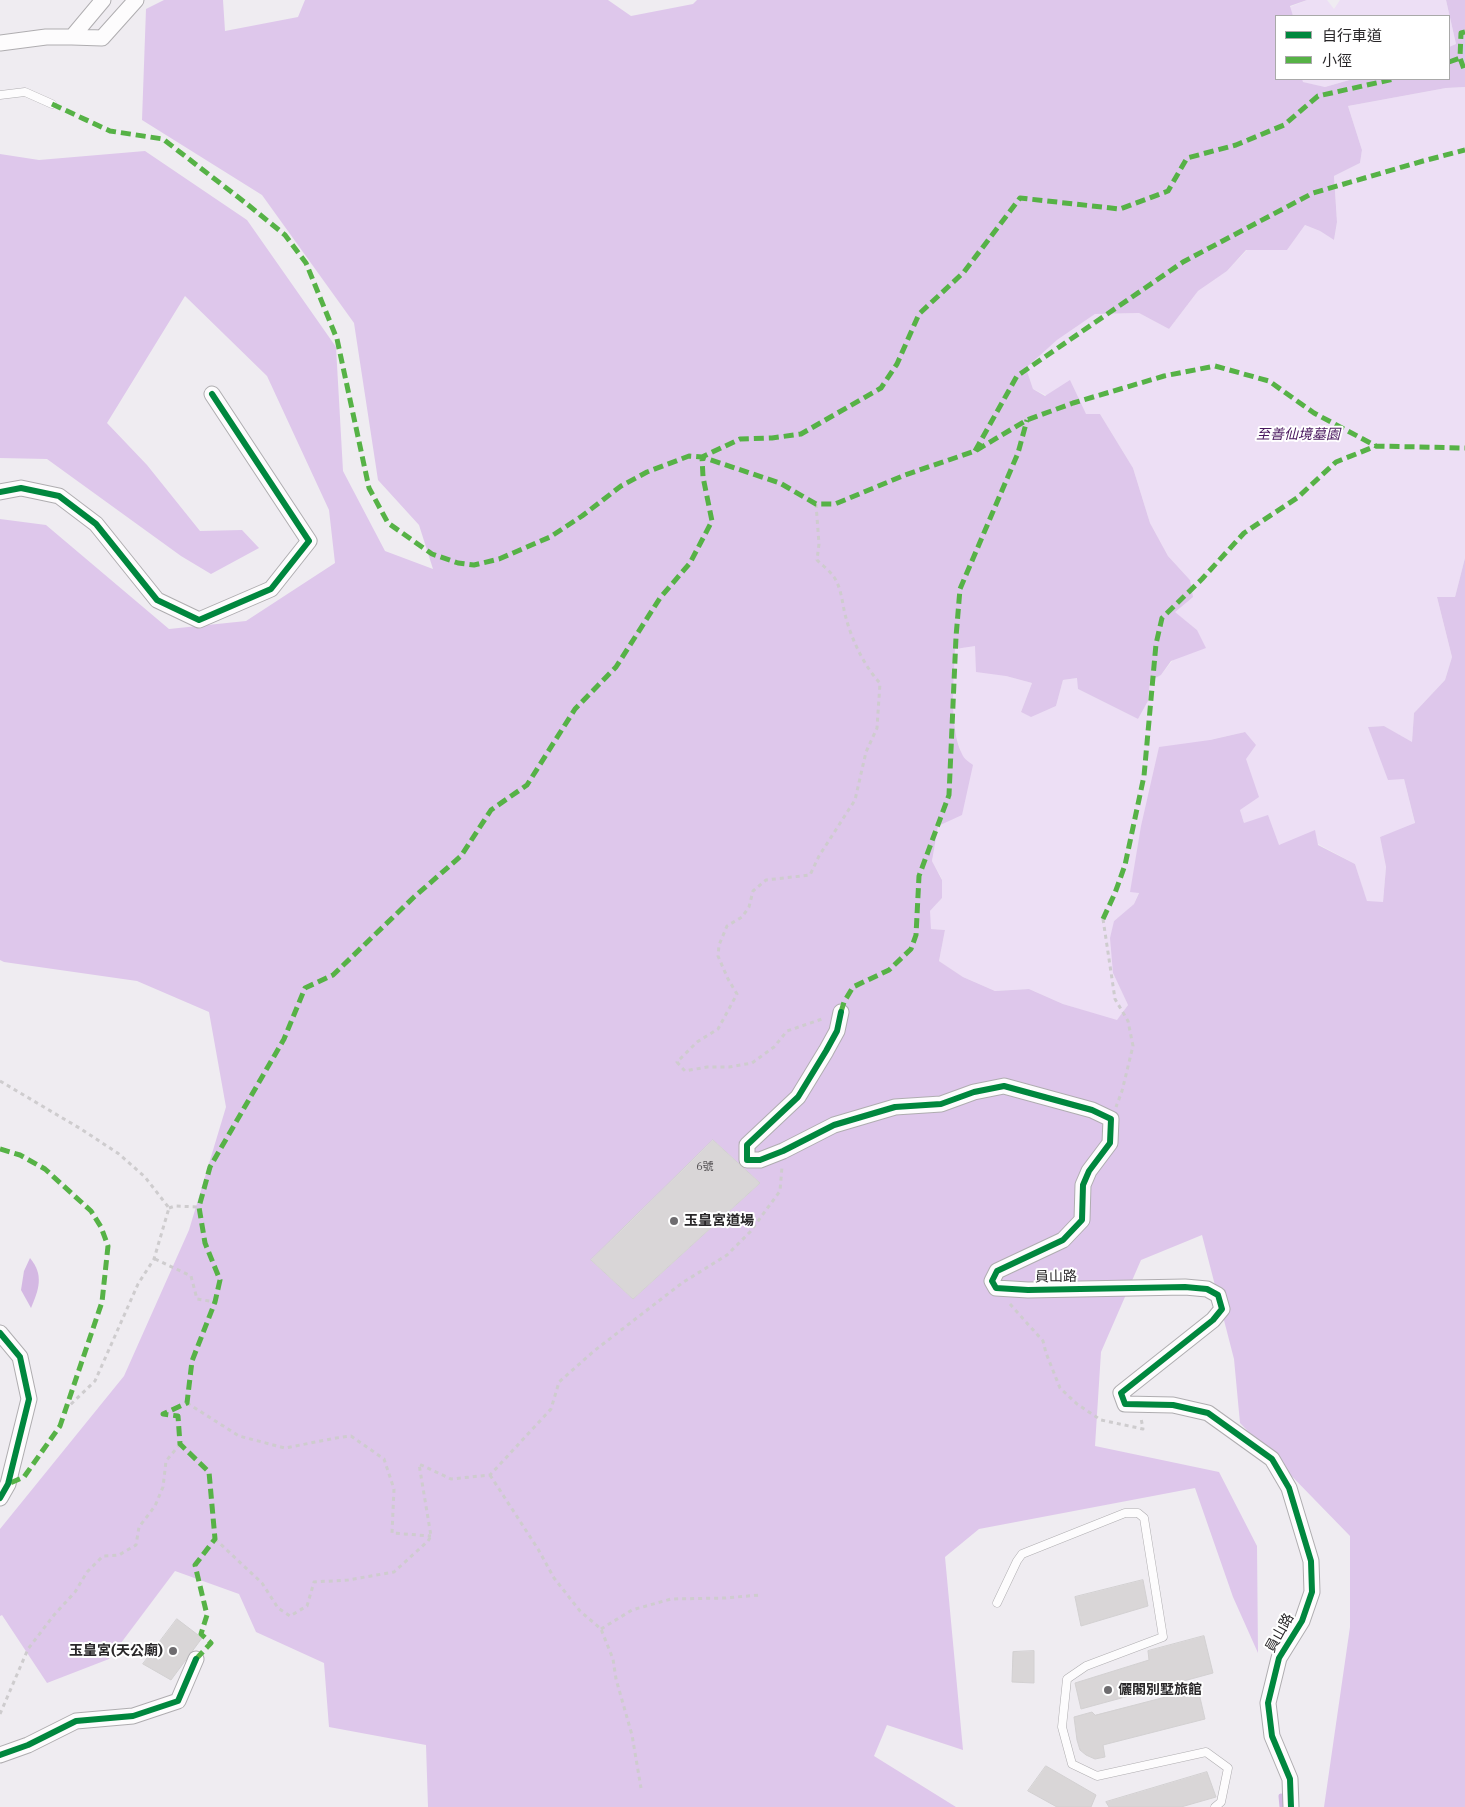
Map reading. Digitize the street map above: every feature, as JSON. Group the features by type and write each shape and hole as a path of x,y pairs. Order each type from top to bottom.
{"street":[{"path":"72,37 103,0"},
{"path":"0,43 46,37 102,38 136,0"},
{"path":"0,492 21,488 59,496 96,524 156,600 199,620 270,589 309,541 212,394"},
{"path":"841,1012 834,1038 798,1097 747,1145 747,1160 760,1160 783,1151 834,1125 895,1107 940,1104 974,1092 1004,1086 1092,1110 1111,1119"},
{"name":"員山路","path":"1111,1119 1110,1143 1089,1171 1082,1185 1082,1220 1063,1240 997,1271 992,1281 996,1288 1028,1290 1185,1287 1208,1289 1218,1295 1222,1309 1213,1320 1121,1393 1125,1404 1173,1406 1208,1413 1272,1459 1288,1488 1311,1561 1312,1592 1302,1621 1279,1658 1268,1703 1272,1736 1290,1779 1291,1807"},
{"path":"0,1333 20,1357 29,1399 8,1484 0,1498"},
{"path":"0,1755 28,1745 76,1721 133,1716 178,1701 196,1660"}],"lane":[{"path":"0,95 25,92 52,104"},
{"path":"998,1603 1022,1554 1125,1513 1138,1513 1144,1518 1163,1637 1086,1666 1067,1679 1062,1727 1072,1764 1097,1776 1206,1752 1228,1768 1221,1802 1214,1807"}],"path":[{"path":"816,504 820,544 817,560 834,576 851,634 871,674 880,683 876,728 866,752 856,800 819,856 810,875 766,880 753,890 749,907 742,916 727,926 719,945 718,956 737,994 718,1029 697,1042 677,1062 686,1071 752,1063 774,1047 787,1031 841,1012"},
{"path":"1103,919 1115,999 1128,1022 1133,1046 1122,1092 1111,1119"},
{"path":"0,1081 81,1128 119,1154 145,1177 169,1208"},
{"path":"215,1540 262,1583 278,1608 290,1616 307,1606 314,1582 348,1580 394,1572 430,1536 419,1464 451,1479 490,1475 551,1409 559,1382 594,1351 674,1289 727,1255 750,1232 780,1190 783,1151"},
{"path":"169,1208 175,1206 199,1207"},
{"path":"68,1407 95,1381 138,1284 154,1259 169,1208"},
{"path":"154,1259 191,1276 197,1299 215,1302"},
{"path":"996,1288 1043,1341 1060,1388 1077,1404 1101,1420 1143,1429 1140,1405"},
{"path":"187,1403 238,1436 284,1448 351,1436 384,1459 394,1489 392,1534 430,1536"},
{"path":"0,1714 28,1648 75,1592 87,1572 103,1556 119,1555 136,1545 139,1527 155,1506 163,1488 166,1461 180,1444"},
{"path":"490,1475 538,1549 554,1578 580,1611 601,1629 613,1658 616,1679 632,1734 642,1788"},
{"path":"601,1629 632,1610 671,1599 760,1595"}],"green space":[{"path":"1307,0 1327,0 1334,9 1340,0 1446,0 1449,15 1293,15 1290,7"},
{"path":"1450,18 1456,44 1450,47"},
{"path":"1302,80 1350,80 1325,87 1302,82"},
{"name":"至善仙境墓園","path":"1465,87 1465,558 1455,597 1437,597 1452,657 1445,680 1414,713 1412,743 1384,726 1368,727 1404,779 1415,824 1380,837 1386,867 1383,902 1367,902 1355,864 1318,844 1278,845 1244,823 1240,810 1258,797 1245,759 1245,732 1210,740 1130,892 1139,892 1134,904 1114,921 1113,973 1128,1005 1117,1021 1063,1004 1029,989 995,991 963,977 939,961 945,930 930,929 930,911 942,898 942,879 932,861 938,826 962,756 955,732 953,689 955,649 975,645 1006,676 1032,683 1021,712 1031,716 1056,706 1063,680 1078,678 1078,689 1138,719 1148,701 1150,681 1161,675 1197,630 1174,612 1190,580 1168,556 1150,523 1133,468 1100,414 1086,414 1033,389 1026,368 1057,340 1095,314 1139,313 1169,329 1198,291 1227,271 1247,250 1287,250 1305,225 1320,231 1334,240 1337,222 1334,176 1360,163 1362,150 1348,106 1446,88"}],"shaded area":[{"path":"164,0 223,0 225,31 298,17 305,0 608,0 631,16 693,4 697,0 1307,0 1290,6 1293,15 1275,15 1275,80 1302,80 1303,82 1325,87 1350,80 1450,80 1450,47 1456,44 1446,0 1465,0 1465,87 1446,88 1348,106 1362,150 1360,163 1334,176 1337,222 1334,240 1320,231 1305,225 1287,250 1246,250 1227,271 1198,291 1169,329 1139,313 1095,314 1057,340 1026,368 1033,389 1045,396 1070,380 1086,414 1100,414 1133,468 1150,523 1168,556 1190,580 1193,597 1175,612 1197,630 1206,648 1171,661 1161,675 1150,681 1148,701 1138,719 1078,689 1077,678 1063,680 1056,706 1031,717 1021,712 1032,683 1006,676 976,672 975,646 955,649 953,703 955,731 963,756 973,765 962,815 938,826 932,861 942,880 942,898 930,911 931,929 945,930 939,961 963,977 995,991 1029,989 1063,1004 1117,1020 1128,1005 1113,973 1110,938 1114,921 1134,904 1139,893 1130,892 1141,826 1159,747 1210,740 1245,732 1256,745 1246,759 1259,797 1240,810 1244,823 1268,815 1279,845 1315,830 1318,845 1355,864 1367,901 1383,902 1386,867 1380,837 1415,823 1404,779 1388,780 1368,727 1384,726 1412,742 1414,713 1445,680 1452,657 1437,597 1455,597 1465,558 1465,1807 1324,1807 1350,1627 1350,1536 1240,1423 1234,1359 1202,1235 1141,1260 1101,1352 1095,1446 1219,1472 1257,1546 1258,1653 1233,1597 1195,1488 979,1529 945,1557 963,1750 887,1725 874,1756 956,1807 428,1807 426,1745 329,1727 324,1663 256,1632 239,1594 175,1571 109,1659 47,1683 2,1615 0,1616 0,1529 124,1376 189,1230 226,1107 209,1012 137,981 0,960 0,519 46,525 169,629 246,621 335,563 329,510 267,376 185,296 107,423 147,465 200,531 242,530 259,548 211,574 181,556 47,459 0,458 0,154 39,160 145,151 247,220 336,347 343,471 385,551 433,569 419,525 378,480 354,323 262,195 142,120 146,9","holes":["713,1140 760,1183 633,1299 591,1260"]},
{"path":"30,1258 39,1276 38,1288 31,1308 21,1290 24,1271"}],"building":[{"name":"玉皇宮道場","path":"713,1140 760,1183 633,1299 591,1260"},
{"path":"1143,1580 1148,1606 1081,1626 1075,1597"},
{"name":"玉皇宮(天公廟)","path":"177,1619 202,1638 171,1680 143,1664"},
{"path":"1204,1636 1213,1673 1081,1709 1075,1683 1149,1660 1148,1651"},
{"path":"1034,1651 1034,1683 1012,1682 1013,1652"},
{"path":"1198,1689 1205,1719 1103,1745 1105,1757 1095,1759 1080,1750 1074,1717 1092,1712 1095,1715"},
{"path":"1046,1766 1096,1795 1091,1807 1057,1807 1028,1791"},
{"path":"1207,1772 1216,1797 1181,1807 1109,1807 1106,1802"}],"waterway":[{"path":"1281,1796 1282,1807"}],"marked path":[{"path":"1465,32 1461,33 1460,58 1465,72"},
{"path":"1450,62 1460,58"},
{"path":"196,1659 211,1643 201,1634 207,1615 195,1565 215,1539 209,1472 180,1444 178,1416 163,1414 187,1403 192,1361 215,1302 220,1280 205,1243 199,1207 210,1167 284,1039 305,988 333,975 414,897 461,856 491,810 527,785 575,709 616,667 660,598 690,563 712,521 703,477 702,457 740,439 772,438 801,434 881,388 897,364 919,314 964,272 1020,198 1120,209 1168,191 1187,158 1236,145 1284,125 1318,96 1390,80"},
{"path":"52,104 110,131 163,139 285,235 306,263 337,339 369,488 388,523 432,554 458,563 474,565 499,559 550,537 582,516 621,486 647,472 689,456 702,457 780,483 816,504 835,504 905,475 975,451 1027,420 1073,403 1164,376 1215,366 1269,381 1314,413 1376,446 1465,448"},
{"path":"975,451 1017,376 1183,262 1313,193 1465,150"},
{"path":"841,1012 844,1002 853,987 889,970 911,949 916,935 919,876 949,795 960,589 1018,453 1027,420"},
{"path":"1103,919 1125,865 1144,776 1156,644 1162,618 1202,579 1244,533 1297,498 1336,462 1376,446"},
{"path":"0,1149 20,1155 45,1169 91,1211 101,1227 108,1246 102,1302 60,1426 24,1477 8,1484"}],"cycle path":[{"path":"0,492 21,488 59,496 96,524 157,600 199,620 271,589 309,541 212,394"},
{"path":"841,1012 837,1031 798,1097 747,1145 747,1160 760,1160 783,1151 834,1125 895,1107 941,1104 974,1092 1004,1086 1092,1110 1111,1119 1110,1143 1089,1171 1083,1185 1082,1220 1063,1240 997,1271 992,1281 996,1288 1028,1290 1185,1287 1207,1289 1218,1295 1222,1309 1213,1320 1121,1393 1125,1404 1173,1405 1208,1413 1272,1459 1289,1488 1311,1561 1312,1592 1302,1621 1279,1658 1268,1703 1272,1736 1290,1779 1291,1807"},
{"path":"0,1333 20,1357 29,1399 8,1484 0,1498"},
{"path":"0,1755 28,1745 76,1721 133,1716 178,1701 196,1659"}],"place":[{"name":"玉皇宮道場","path":"674,1221"},
{"name":"玉皇宮(天公廟)","path":"173,1651"},
{"name":"儷閣別墅旅館","path":"1108,1690"}]}
